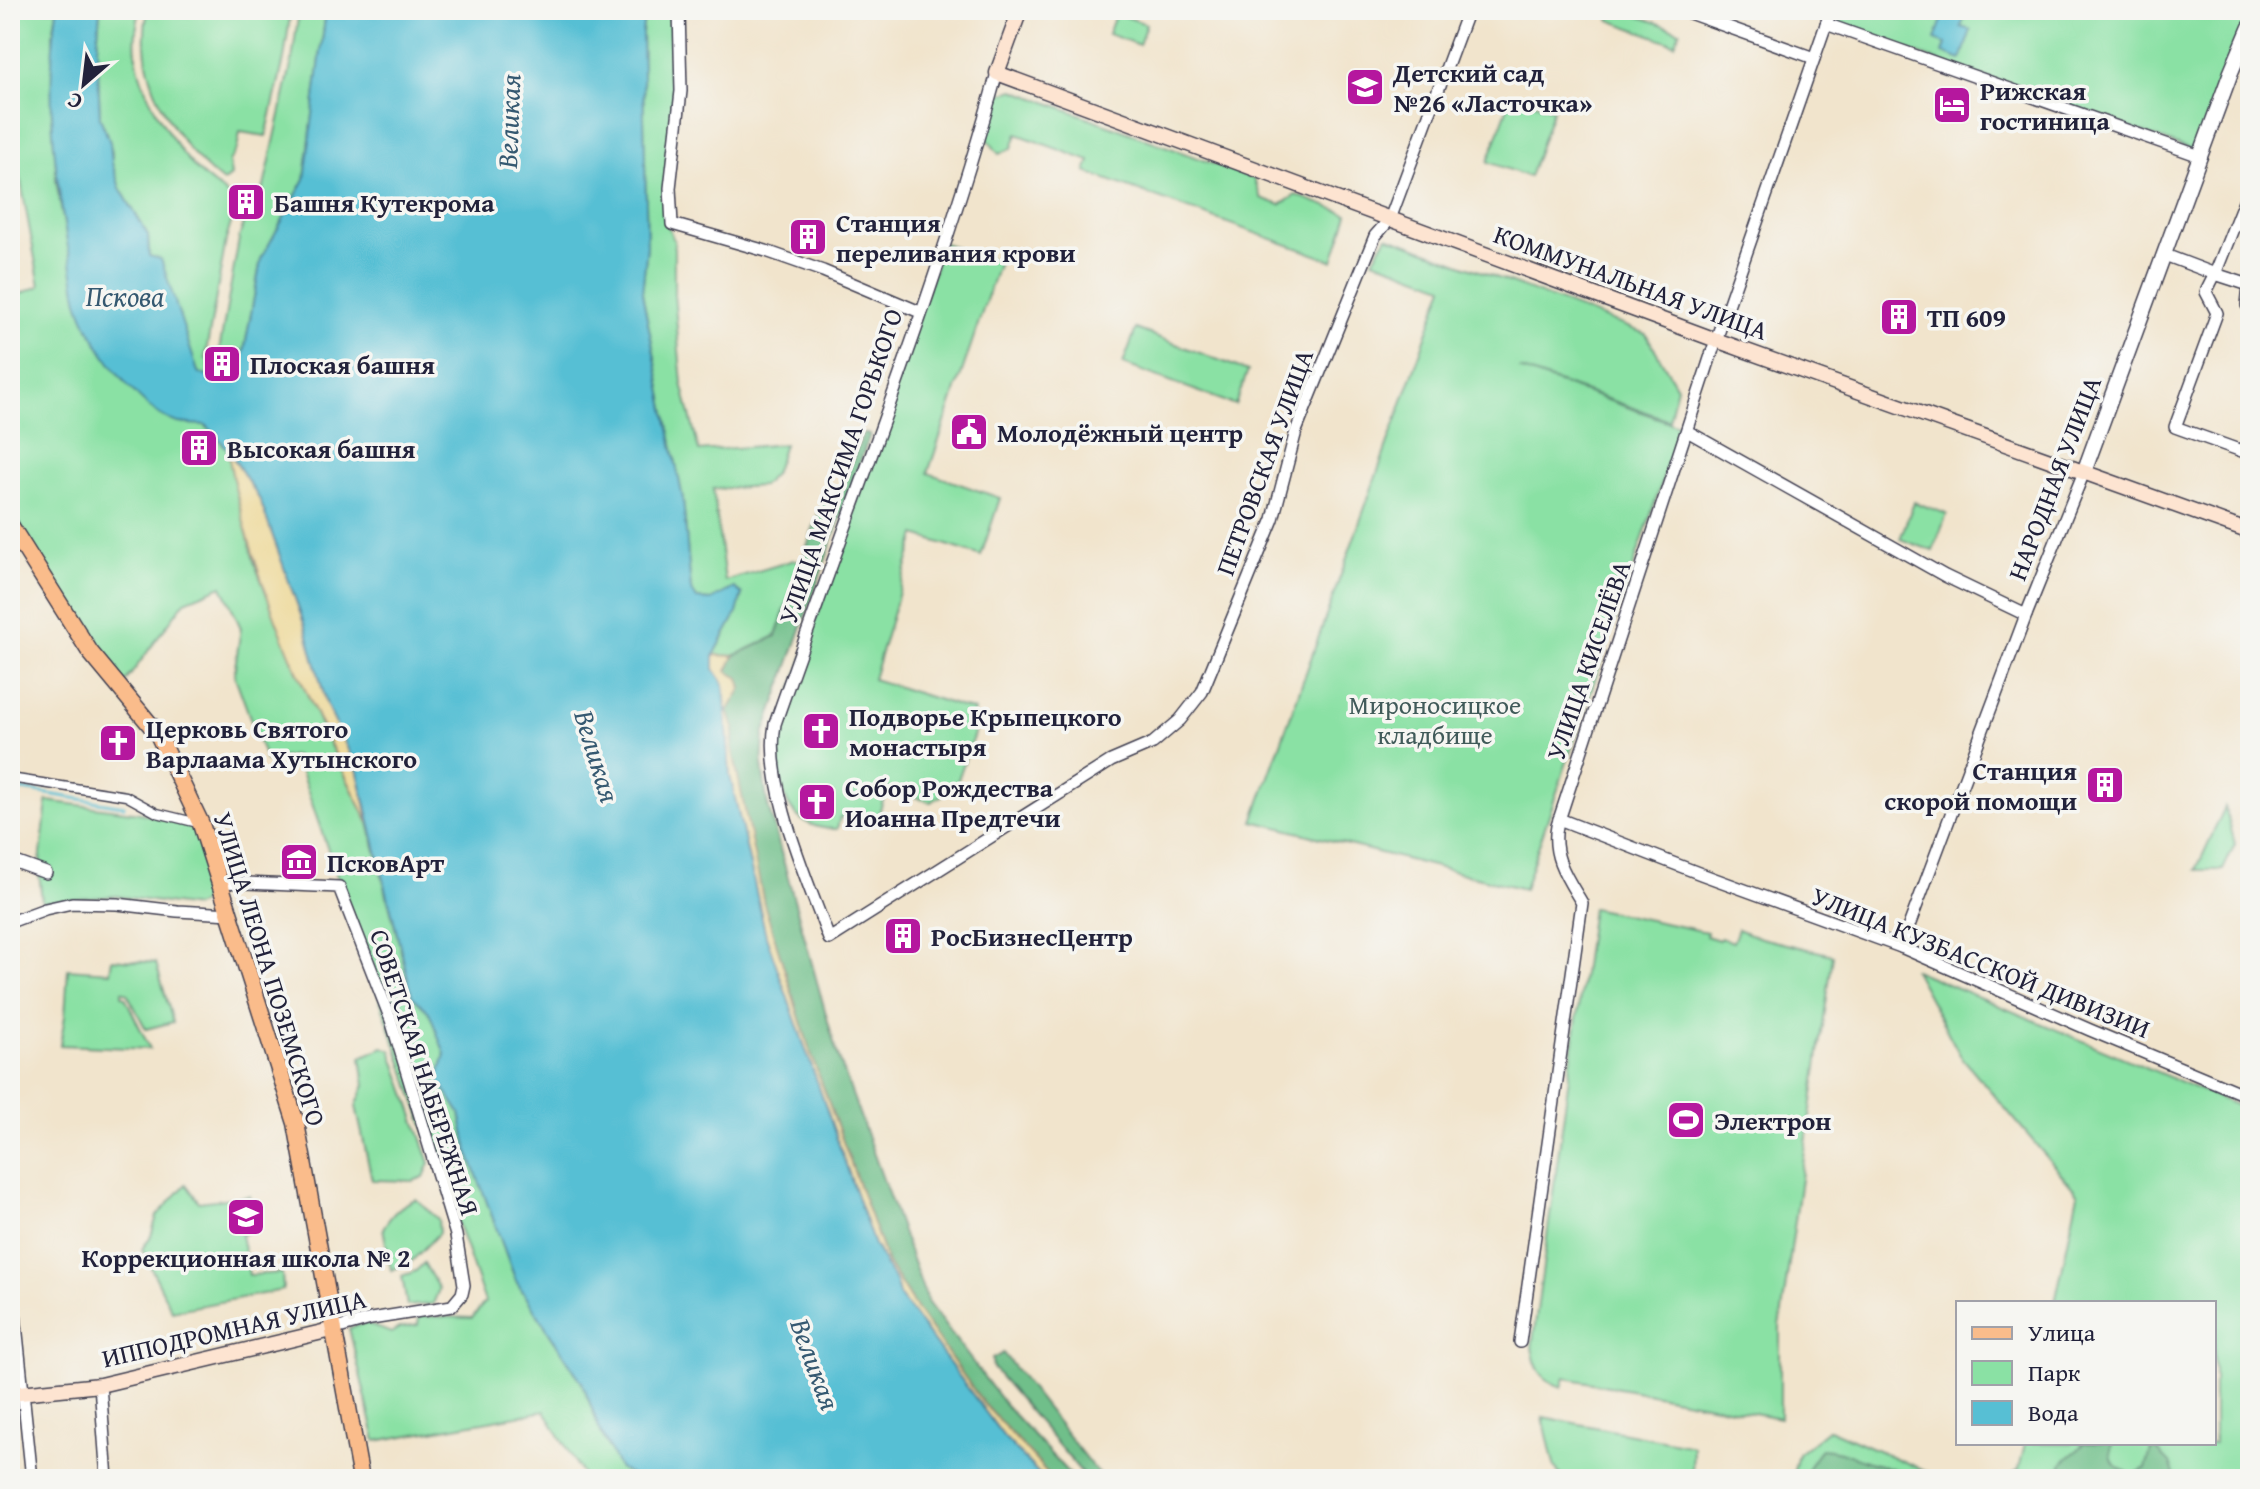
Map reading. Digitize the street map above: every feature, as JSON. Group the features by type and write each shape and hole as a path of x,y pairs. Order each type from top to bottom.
{"main road":[{"name":"УЛИЦА МАКСИМА ГОРЬКОГО","path":"997,73 1020,10"},
{"name":"КОММУНАЛЬНАЯ УЛИЦА","path":"997,73 1716,340 2250,532"},
{"name":"УЛИЦА ЛЕОНА ПОЗЕМСКОГО","path":"10,525 90,652 158,734 201,824 296,1123 361,1479"},
{"name":"ИППОДРОМНАЯ УЛИЦА","path":"17,1394 100,1385 335,1329"}],"street":[{"path":"679,10 681,91 670,188 672,224 809,266 920,312"},
{"name":"ПЕТРОВСКАЯ УЛИЦА","path":"829,939 1111,761 1153,743 1180,720 1202,692 1273,519 1296,431 1321,366 1375,236 1390,219 1468,10"},
{"path":"1681,10 1814,58"},
{"name":"УЛИЦА КИСЕЛЁВА","path":"1520,1342 1582,903 1563,872 1557,855 1555,837 1559,819 1716,340 1831,10"},
{"path":"1826,24 2200,156"},
{"name":"НАРОДНАЯ УЛИЦА","path":"1901,947 2026,615 2084,472 2250,27"},
{"name":"УЛИЦА МАКСИМА ГОРЬКОГО","path":"829,939 779,793 773,738 974,152 997,73"},
{"path":"2250,186 2206,292 2217,313 2175,427 2250,454"},
{"path":"2165,255 2249,285 2247,305 2250,306"},
{"path":"1687,431 1945,576 2026,615"},
{"path":"10,778 126,796 157,813 201,824"},
{"name":"УЛИЦА КУЗБАССКОЙ ДИВИЗИИ","path":"1559,819 1901,947 2250,1097"},
{"path":"10,860 46,873"},
{"name":"СОВЕТСКАЯ НАБЕРЕЖНАЯ","path":"221,882 339,887 391,1020 456,1235 464,1285 462,1294"},
{"path":"10,922 72,903 231,914"},
{"path":"10,1266 17,1394 32,1479"},
{"name":"ИППОДРОМНАЯ УЛИЦА","path":"335,1329 371,1319 443,1309 452,1306 462,1294"},
{"path":"100,1385 107,1479"}],"green space":[{"path":"10,10 57,10 53,34 56,181 79,304 97,341 118,373 175,422 205,425 227,448 254,562 324,733 369,823 412,996 429,1012 445,1054 438,1079 460,1113 468,1151 516,1281 583,1384 599,1428 619,1467 637,1479 585,1479 545,1411 376,1441 349,1328 366,1323 391,1333 399,1328 418,1325 419,1316 472,1318 485,1302 295,755 266,761 234,674 241,628 222,586 185,601 123,685 91,644 45,574 10,504 10,298 40,286 10,122"},
{"path":"100,10 140,10 136,53 149,98 175,143 194,167 237,203 226,240 205,358 209,360 210,370 214,374 224,377 233,373 230,380 217,381 198,372 156,260 149,256 148,235 120,188 100,118 97,48"},
{"path":"148,10 291,10 284,59 266,136 240,132 237,149 229,162 231,176 223,182 188,148 162,105 146,58"},
{"path":"299,10 326,10 305,179 261,259 244,352 235,369 232,355 219,351 247,209 257,203 264,187 292,61"},
{"path":"645,10 674,10 677,89 665,187 667,223 674,241 674,294 682,383 699,451 784,444 774,474 762,486 713,489 725,581 794,560 801,562 776,636 734,656 714,655 737,613 742,594 734,589 711,600 697,599 691,590 683,499 642,293 647,246 642,33"},
{"path":"1613,10 1622,10 1680,31 1675,44 1609,20"},
{"path":"1834,10 2248,10 2248,18 2195,151 1829,23"},
{"path":"1116,13 1146,24 1139,45 1108,34"},
{"path":"1014,90 1254,179 1261,198 1280,205 1296,195 1348,214 1333,261 1086,172 1090,161 1017,134 1012,148 999,154 982,132 994,96"},
{"path":"1512,95 1553,109 1529,177 1488,162"},
{"name":"Мироносицкое кладбище","path":"1387,236 1646,334 1677,387 1669,420 1519,369 1681,426 1524,889 1253,821 1444,286 1373,260"},
{"path":"943,243 999,262 928,473 1000,498 981,556 916,535 873,679 974,711 969,726 976,728 955,788 931,802 887,788 876,822 840,817 837,829 817,827 802,820 791,809 784,795 779,762 780,726"},
{"path":"1136,329 1248,371 1235,405 1123,364"},
{"path":"863,434 870,434 764,734 762,765 767,802 836,1050 928,1303 1006,1406 1074,1479 1053,1479 983,1403 887,1262 811,1054 764,904 742,804 732,747 734,728 728,711 737,695 727,671 734,656 776,636 822,503 840,493"},
{"path":"1914,502 1947,514 1933,551 1900,539"},
{"path":"47,801 140,813 199,827 219,892 195,907 116,896 42,902 39,872"},
{"path":"2225,807 2235,844 2223,870 2196,870"},
{"name":"Электрон","path":"1592,908 1707,932 1706,936 1719,940 1733,942 1738,929 1761,938 1833,955 1780,1326 1780,1418 1565,1378 1562,1387 1544,1377 1535,1361 1532,1347"},
{"path":"112,959 156,963 173,1022 146,1029 127,993 122,991 150,1049 60,1045 68,969 110,972"},
{"path":"1914,970 2250,1111 2250,1479 1992,1479 2009,1476 2019,1469 2025,1445 2216,1445 2216,1301 2055,1301 2078,1194 1960,1055"},
{"path":"383,1047 391,1050 430,1163 424,1177 413,1181 372,1180 356,1106 365,1085 361,1057"},
{"path":"186,1184 199,1202 249,1196 256,1229 241,1235 249,1275 282,1273 283,1290 172,1311 142,1249 151,1236 157,1216"},
{"path":"416,1199 438,1219 439,1233 411,1262 391,1270 383,1228 397,1210"},
{"path":"424,1263 439,1289 433,1304 407,1306 402,1276 416,1271"},
{"path":"1003,1353 1102,1479 1087,1479 993,1368 992,1359"},
{"path":"1543,1417 1693,1446 1694,1479 1562,1479 1554,1465"},
{"path":"1829,1429 1944,1479 1792,1479 1798,1454"},
{"path":"2082,1445 2112,1445 2112,1460 2133,1475 2146,1468 2151,1450 2155,1448 2170,1463 2176,1479 2062,1479 2063,1464"},
{"path":"1821,1449 1840,1452 1922,1479 1805,1479 1809,1466"}],"sand":[{"path":"227,448 260,500 307,632 327,706 357,768 369,823 304,687 266,593 250,546"},
{"path":"714,655 734,656 727,671 739,678 742,688 728,711 734,728 732,747 764,904 811,1054 887,1262 983,1403 1053,1479 1044,1479 1004,1437 899,1295 896,1283 874,1245 766,936 730,776 724,684 714,669"}],"water":[{"path":"57,10 100,10 97,48 100,118 110,142 112,163 120,188 148,235 149,256 161,259 198,372 221,383 230,380 244,352 261,259 305,179 326,10 645,10 642,33 647,246 642,293 683,499 691,590 697,599 711,600 734,588 742,594 737,613 714,655 714,669 724,684 730,776 766,936 874,1245 896,1283 899,1295 1004,1437 1044,1479 637,1479 619,1468 599,1428 583,1384 516,1281 468,1151 460,1113 438,1079 445,1054 429,1012 412,996 357,768 327,706 307,632 260,500 227,448 206,425 175,422 161,415 131,388 103,353 84,317 75,288 55,159 52,69"},
{"path":"1945,11 1964,17 1961,27 1971,30 1961,60 1943,53 1946,44 1935,40"}],"waterway":[{"path":"10,788 124,806"}],"place":[{"name":"Детский сад №26 «Ласточка»","path":"1365,87"},
{"name":"Рижская гостиница","path":"1952,105"},
{"name":"Башня Кутекрома","path":"246,202"},
{"name":"Станция переливания крови","path":"808,237"},
{"name":"ТП 609","path":"1899,317"},
{"name":"Плоская башня","path":"222,364"},
{"name":"Молодёжный центр","path":"969,432"},
{"name":"Высокая башня","path":"199,448"},
{"name":"Подворье Крыпецкого монастыря","path":"821,731"},
{"name":"Церковь Святого Варлаама Хутынского","path":"118,743"},
{"name":"Станция скорой помощи","path":"2105,785"},
{"name":"Собор Рождества Иоанна Предтечи","path":"817,802"},
{"name":"ПсковАрт","path":"299,862"},
{"name":"РосБизнесЦентр","path":"903,936"},
{"name":"Электрон","path":"1686,1120"},
{"name":"Коррекционная школа № 2","path":"246,1217"}],"water label":[{"name":"Великая","path":"508,121"},
{"name":"Пскова","path":"125,295"},
{"name":"Великая","path":"598,756"},
{"name":"Великая","path":"816,1364"}]}
